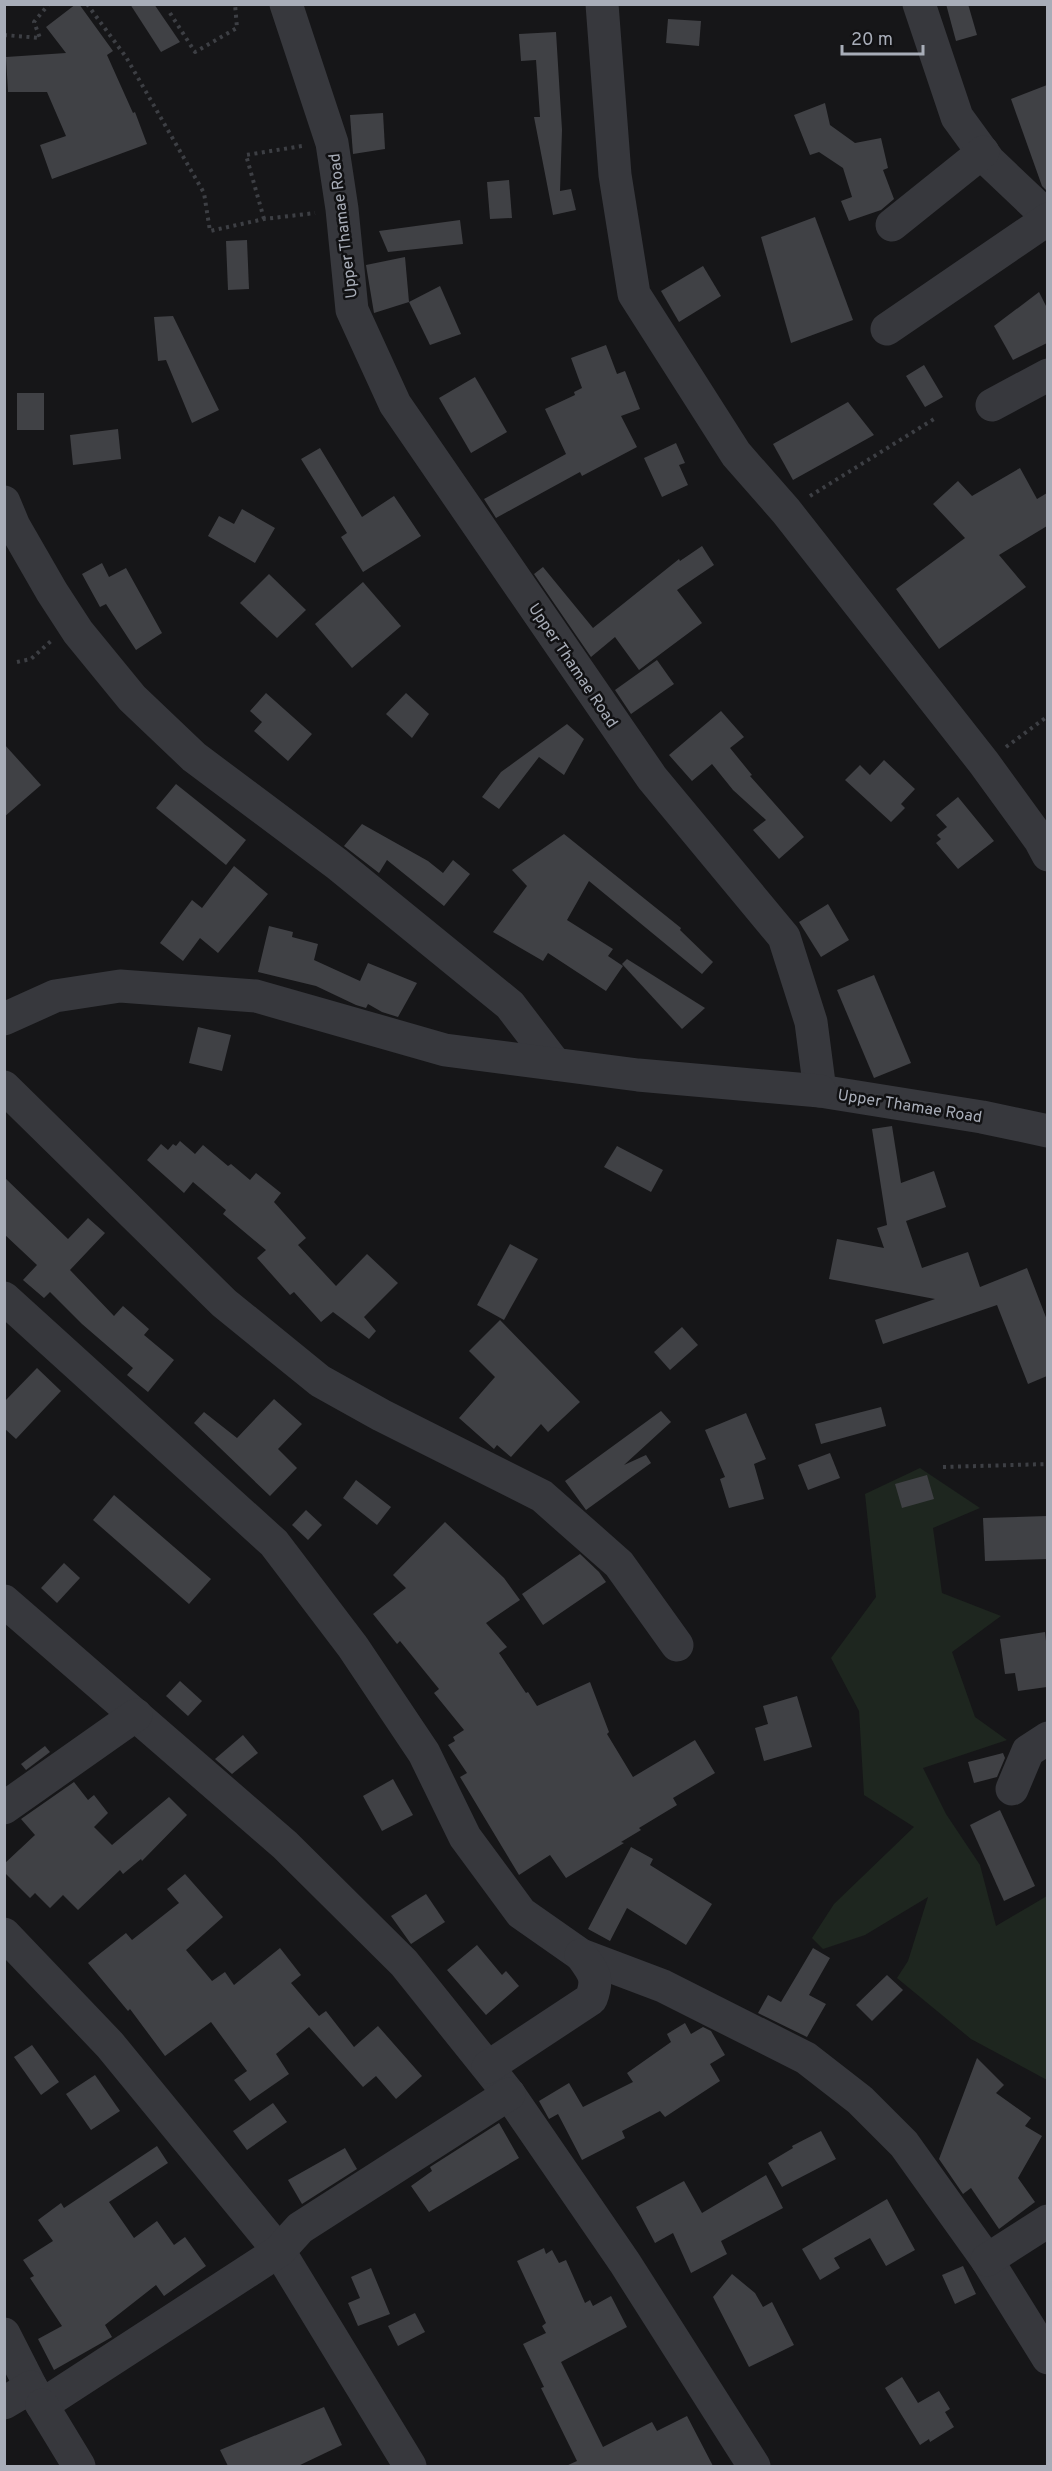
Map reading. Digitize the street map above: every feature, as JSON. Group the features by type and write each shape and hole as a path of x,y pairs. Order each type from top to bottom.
{"street":[{"name":"Upper Thamae Road","path":"286,4 332,143 342,209 352,310 395,404 651,778 784,937 812,1023 820,1091 982,1117 1047,1131"},
{"path":"602,4 615,175 634,294 736,454 786,511 984,763 1040,840 1047,855"},
{"path":"886,329 1046,211 989,161 957,117 919,4"},
{"path":"892,225 983,152"},
{"path":"992,405 1047,375"},
{"path":"8,518 72,623 132,698 194,758 337,864 510,1005 555,1064"},
{"path":"4,1019 55,996 120,986 256,996 445,1050 638,1075 820,1091"},
{"path":"4,1088 224,1303 320,1381 543,1496 619,1564 677,1645"},
{"path":"4,1298 274,1543 353,1647 392,1705 424,1753 465,1837 521,1913 581,1955 663,1986 806,2058 860,2100 904,2145 987,2260 1047,2358"},
{"path":"4,1601 285,1845 404,1963 509,2094 626,2264 754,2466"},
{"path":"4,1808 136,1715"},
{"path":"1012,1789 1028,1751 1047,1738"},
{"path":"4,1934 110,2045 279,2251 410,2466"},
{"path":"488,2067 591,1999 597,1984 591,1969 581,1955"},
{"path":"26,2398 279,2251 300,2228 509,2094"},
{"path":"987,2260 1047,2221"},
{"path":"4,2334 26,2398 79,2466"}],"path":[{"path":"4,35 40,38 34,22 49,4"},
{"path":"87,4 126,57 204,193 210,231 264,219 342,209"},
{"path":"170,13 195,52 237,28 235,4"},
{"path":"264,219 246,155 332,143"},
{"path":"786,511 934,419"},
{"path":"18,662 31,659 72,623"},
{"path":"984,763 1047,716"},
{"path":"944,1467 1047,1464"}],"shaded area":[{"path":"920,1468 980,1508 933,1528 942,1593 1001,1616 952,1652 975,1717 1007,1740 923,1768 946,1814 980,1865 996,1926 1047,1896 1047,2080 971,2039 897,1978 908,1961 928,1897 865,1935 823,1949 812,1938 834,1904 914,1827 864,1795 859,1711 831,1658 876,1597 865,1494"}],"building":[{"path":"79,4 113,51 107,55 133,113 135,112 147,144 52,179 40,145 66,136 47,92 8,92 6,57 66,53 46,27"},
{"path":"130,4 154,4 180,42 161,52"},
{"path":"946,4 968,4 977,35 956,41"},
{"path":"668,19 701,21 699,46 666,43"},
{"path":"556,32 562,130 560,191 571,189 576,210 553,215 534,117 540,117 536,60 521,61 519,34"},
{"path":"1047,85 1047,191 1042,186 1011,99"},
{"path":"825,103 830,125 855,143 881,138 888,168 883,170 894,199 881,210 849,221 841,201 852,197 843,168 819,152 810,155 794,115"},
{"path":"383,113 385,149 353,154 350,115"},
{"path":"509,180 512,218 490,219 487,182"},
{"path":"815,217 853,320 791,343 761,237"},
{"path":"460,220 463,244 388,252 379,231"},
{"path":"247,240 249,289 228,290 226,241"},
{"path":"405,257 409,302 374,313 366,265"},
{"path":"703,266 721,296 679,322 661,291"},
{"path":"440,286 461,334 430,345 409,302"},
{"path":"1039,292 1047,308 1047,343 1013,360 994,326"},
{"path":"173,316 219,410 192,423 166,360 158,361 154,317"},
{"path":"606,345 617,374 625,371 640,409 621,416 637,447 582,476 580,472 496,518 484,499 566,454 545,409 575,395 574,392 582,388 571,358"},
{"path":"924,365 943,397 925,407 906,376"},
{"path":"475,377 507,432 471,453 439,398"},
{"path":"17,393 44,393 44,430 17,430"},
{"path":"848,402 874,435 793,480 773,444"},
{"path":"118,429 121,459 73,465 70,435"},
{"path":"676,443 685,463 679,465 688,485 662,497 644,458"},
{"path":"320,448 362,517 394,496 421,536 363,572 341,537 347,533 301,459"},
{"path":"1020,468 1037,499 1047,493 1047,526 999,555 1026,587 939,649 896,589 965,538 933,504 958,481 972,496"},
{"path":"242,509 275,528 255,563 208,536 219,516 234,524"},
{"path":"702,546 714,565 677,590 702,623 639,670 615,637 591,657 534,574 543,567 593,628 679,559 680,561"},
{"path":"102,563 109,577 126,568 162,633 136,650 106,604 100,607 82,574"},
{"path":"269,574 306,610 277,638 240,603"},
{"path":"363,582 401,626 352,668 315,624"},
{"path":"657,660 674,684 631,714 615,690"},
{"path":"266,693 312,734 288,761 254,731 262,722 250,711"},
{"path":"406,693 429,714 412,738 386,714"},
{"path":"721,711 744,737 730,748 752,775 750,776 804,837 779,859 753,830 766,820 733,790 712,764 692,781 669,755"},
{"path":"567,724 584,739 564,775 539,757 499,809 482,797 501,772"},
{"path":"4,744 41,785 4,817"},
{"path":"884,760 915,789 901,804 905,808 891,822 845,780 860,765 870,775"},
{"path":"176,784 246,840 226,865 156,808"},
{"path":"958,797 994,841 958,869 936,843 941,839 937,835 947,827 936,815"},
{"path":"362,824 428,861 443,873 453,860 470,874 444,906 387,860 379,873 344,846"},
{"path":"564,834 681,928 680,930 713,962 702,974 589,881 567,920 613,949 608,956 623,966 606,991 548,953 543,961 493,932 527,886 512,870"},
{"path":"234,866 268,894 218,953 200,938 183,961 160,943 192,900 202,908"},
{"path":"828,904 849,940 821,957 799,922"},
{"path":"269,926 293,932 292,937 318,944 314,960 360,981 368,963 417,983 398,1017 368,1004 366,1008 356,1005 316,986 258,972"},
{"path":"627,959 705,1008 682,1029 622,964"},
{"path":"874,975 911,1063 874,1078 837,990"},
{"path":"198,1027 231,1035 222,1071 189,1063"},
{"path":"892,1126 901,1183 934,1171 946,1207 906,1221 922,1268 968,1252 980,1287 1027,1268 1047,1320 1047,1376 1028,1384 997,1305 883,1344 875,1320 935,1299 829,1279 837,1239 884,1248 877,1228 887,1225 872,1129"},
{"path":"180,1141 195,1154 203,1145 228,1166 231,1164 250,1180 256,1173 281,1193 274,1202 306,1238 298,1245 336,1286 367,1254 398,1283 364,1317 376,1331 369,1339 333,1312 321,1322 294,1292 290,1295 257,1258 266,1250 223,1214 226,1210 193,1182 184,1193 147,1160 161,1144 168,1150"},
{"path":"617,1146 663,1170 651,1192 604,1167"},
{"path":"4,1177 68,1239 88,1218 105,1233 70,1270 114,1316 123,1306 149,1329 144,1335 174,1360 148,1392 127,1375 133,1368 82,1324 50,1292 44,1298 23,1280 37,1265 4,1234"},
{"path":"510,1244 538,1259 504,1320 477,1305"},
{"path":"500,1320 580,1402 548,1432 541,1424 511,1457 497,1445 494,1449 459,1418 495,1377 469,1351"},
{"path":"682,1327 698,1345 670,1370 654,1352"},
{"path":"37,1368 61,1391 16,1439 4,1428 4,1402"},
{"path":"274,1399 302,1424 278,1449 297,1468 270,1496 194,1423 204,1412 237,1438"},
{"path":"881,1407 886,1426 821,1444 815,1424"},
{"path":"661,1411 671,1422 624,1465 646,1455 651,1463 586,1510 565,1481"},
{"path":"746,1413 766,1459 754,1464 764,1499 729,1508 720,1479 725,1477 705,1430"},
{"path":"830,1453 840,1478 808,1490 798,1465"},
{"path":"927,1475 934,1499 902,1508 895,1484"},
{"path":"356,1480 391,1507 377,1525 343,1498"},
{"path":"114,1495 211,1579 189,1604 93,1520"},
{"path":"306,1510 322,1525 308,1540 292,1525"},
{"path":"1047,1516 1047,1559 985,1561 983,1518"},
{"path":"445,1522 504,1578 520,1600 486,1623 507,1647 499,1653 537,1706 590,1682 609,1732 607,1734 633,1777 695,1740 715,1773 673,1798 677,1805 639,1828 641,1830 621,1842 624,1843 566,1878 550,1855 519,1875 460,1777 467,1773 448,1745 455,1741 453,1737 464,1730 434,1693 439,1689 400,1641 397,1644 373,1614 406,1588 393,1575"},
{"path":"580,1554 606,1582 543,1625 522,1594"},
{"path":"64,1563 80,1578 57,1603 41,1588"},
{"path":"1045,1632 1047,1687 1018,1691 1015,1673 1005,1674 1000,1639"},
{"path":"180,1681 202,1701 188,1716 166,1696"},
{"path":"797,1696 812,1747 764,1761 755,1728 768,1724 763,1706"},
{"path":"243,1735 258,1753 232,1774 215,1759"},
{"path":"45,1746 50,1752 26,1770 21,1764"},
{"path":"1003,1753 1005,1758 997,1777 974,1783 968,1762"},
{"path":"393,1779 413,1815 382,1831 363,1796"},
{"path":"74,1782 88,1800 94,1795 108,1813 94,1827 112,1845 169,1797 187,1815 142,1861 141,1859 123,1874 120,1870 78,1910 63,1895 50,1908 35,1893 30,1898 4,1872 4,1864 35,1835 21,1819"},
{"path":"1000,1810 1035,1886 1004,1901 970,1825"},
{"path":"631,1847 653,1859 650,1865 712,1904 686,1945 627,1908 610,1941 588,1929"},
{"path":"185,1874 223,1917 186,1950 212,1981 225,1972 234,1985 280,1948 301,1975 291,1983 319,2016 326,2011 354,2047 378,2026 422,2076 396,2099 376,2076 363,2087 309,2027 276,2054 289,2074 250,2101 234,2080 247,2071 211,2022 165,2056 130,2009 128,2011 88,1963 126,1933 132,1940 179,1903 167,1889"},
{"path":"426,1894 445,1922 411,1944 391,1916"},
{"path":"477,1945 502,1975 506,1971 519,1986 486,2015 447,1970"},
{"path":"813,1948 830,1958 809,1995 826,2004 807,2037 758,2013 768,1995 781,2002"},
{"path":"887,1975 903,1990 872,2021 856,2005"},
{"path":"685,2023 691,2034 703,2027 711,2031 725,2055 710,2064 720,2081 665,2117 660,2111 622,2131 625,2138 582,2160 558,2114 549,2119 539,2101 569,2083 583,2107 633,2082 627,2073 671,2042 667,2034"},
{"path":"32,2045 59,2082 41,2095 14,2057"},
{"path":"977,2058 1004,2085 996,2093 1031,2118 1025,2126 1042,2136 1018,2178 1035,2202 999,2229 971,2188 963,2194 939,2159"},
{"path":"95,2075 120,2111 91,2130 66,2094"},
{"path":"273,2103 287,2122 247,2150 233,2131"},
{"path":"499,2123 519,2158 429,2212 411,2186 432,2171 430,2167"},
{"path":"821,2131 836,2159 782,2187 768,2163 793,2148 792,2146"},
{"path":"157,2146 168,2163 109,2202 134,2238 157,2221 174,2245 185,2237 206,2266 164,2296 156,2285 105,2325 112,2337 54,2370 38,2339 62,2326 30,2278 34,2276 23,2260 53,2241 38,2220 61,2203 64,2208"},
{"path":"345,2148 357,2169 302,2204 288,2180"},
{"path":"766,2175 783,2208 721,2241 727,2254 691,2273 673,2233 655,2243 636,2207 684,2181 702,2213"},
{"path":"887,2199 915,2250 886,2266 870,2238 834,2258 840,2268 820,2280 802,2249"},
{"path":"544,2248 546,2254 552,2250 559,2263 566,2260 585,2303 590,2300 593,2306 611,2296 627,2327 561,2362 603,2447 652,2422 657,2431 687,2416 713,2466 566,2466 577,2461 541,2388 544,2387 523,2344 546,2333 542,2326 546,2323 517,2261"},
{"path":"963,2266 976,2294 955,2304 942,2275"},
{"path":"371,2268 390,2314 358,2326 348,2303 360,2298 351,2277"},
{"path":"732,2274 755,2293 763,2307 772,2302 794,2345 749,2367 713,2297"},
{"path":"415,2313 425,2332 398,2346 388,2326"},
{"path":"902,2377 918,2403 939,2391 950,2409 945,2412 954,2427 930,2442 929,2439 920,2445 885,2388"},
{"path":"324,2407 342,2445 298,2466 228,2466 220,2450"}]}
